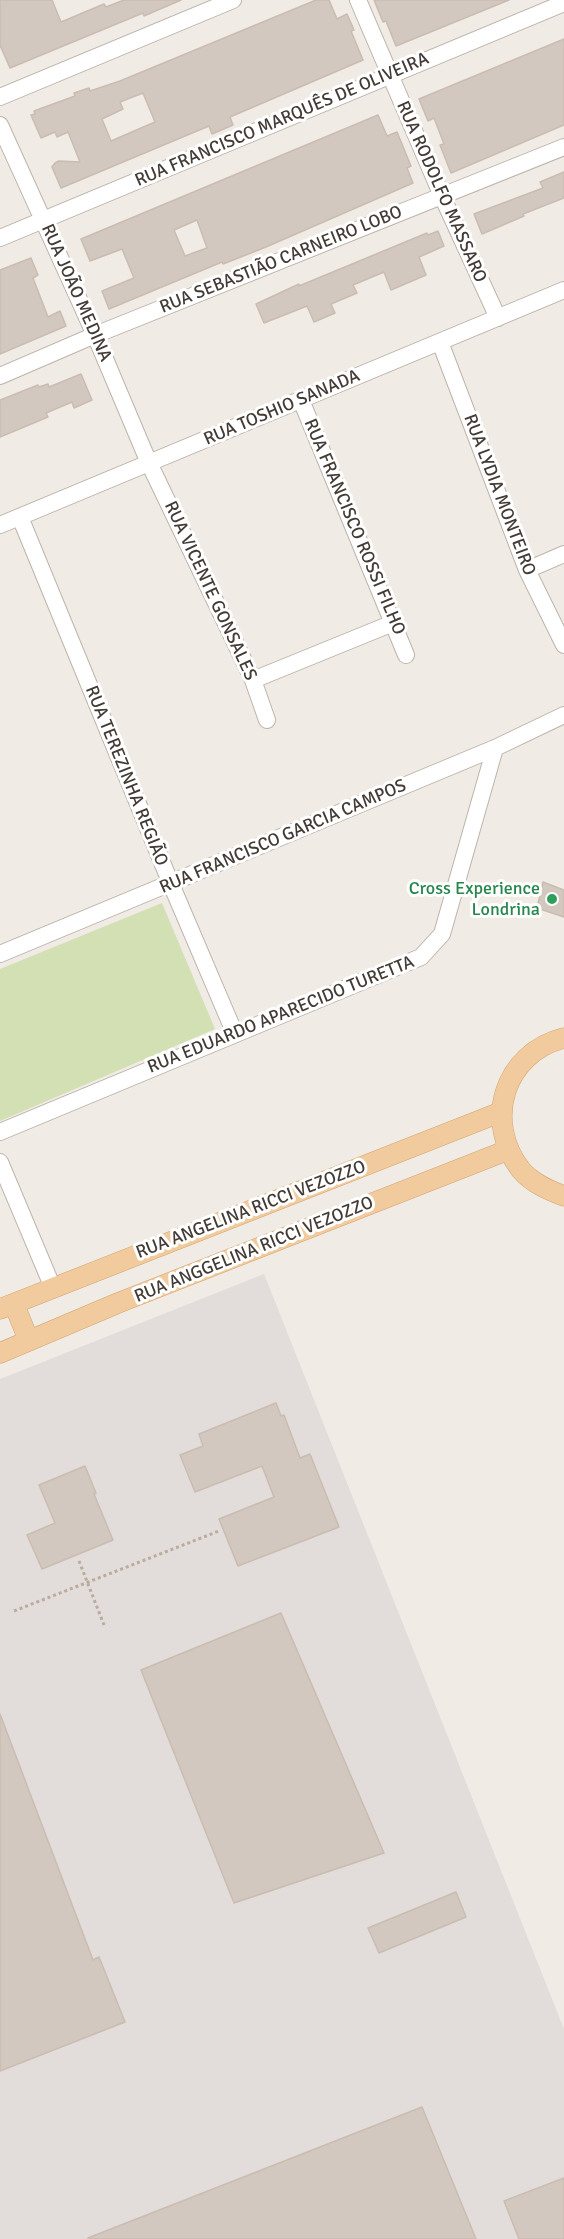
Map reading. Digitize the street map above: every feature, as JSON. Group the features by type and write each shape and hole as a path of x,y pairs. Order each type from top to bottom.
{"main road":[{"path":"564,1038 552,1041 532,1053 516,1069 506,1089 501,1112 508,1149 522,1171 542,1188 564,1196"},
{"name":"RUA ANGELINA RICCI VEZOZZO","path":"7,1306 501,1112"},
{"name":"RUA ANGGELINA RICCI VEZOZZO","path":"0,1353 118,1303 508,1149"},
{"path":"7,1306 29,1341"}],"street":[{"path":"0,97 233,0"},
{"name":"RUA RODOLFO MASSARO","path":"358,0 389,76 498,318"},
{"name":"RUA FRANCISCO MARQUÊS DE OLIVEIRA","path":"0,238 564,3"},
{"name":"RUA JOÃO MEDINA","path":"0,125 95,335 149,463"},
{"name":"RUA SEBASTIÃO CARNEIRO LOBO","path":"0,376 95,335 564,147"},
{"name":"RUA TOSHIO SANADA","path":"0,525 564,290"},
{"name":"RUA LYDIA MONTEIRO","path":"440,342 528,570 564,645"},
{"name":"RUA FRANCISCO ROSSI FILHO","path":"301,400 406,655"},
{"name":"RUA VICENTE GONSALES","path":"149,463 253,680 267,720"},
{"name":"RUA TEREZINHA REGIÃO","path":"20,517 235,1034"},
{"path":"528,570 564,554"},
{"path":"253,680 393,622"},
{"name":"RUA FRANCISCO GARCIA CAMPOS","path":"0,954 495,748 564,715"},
{"name":"RUA EDUARDO APARECIDO TURETTA","path":"0,1132 421,957 442,934 495,748"},
{"path":"0,1162 53,1288"}],"path":[{"path":"14,1611 219,1532"},
{"path":"79,1561 104,1625"}],"shaded area":[{"path":"264,1274 564,2029 564,2239 0,2239 0,1379"}],"green space":[{"path":"162,903 215,1029 0,1121 0,969"}],"building":[{"path":"0,0 52,0 61,22 104,4 106,7 124,0 181,0 144,16 143,13 10,68 0,45"},
{"path":"316,0 329,0 337,19 347,14 354,30 351,31 363,60 230,117 233,125 212,134 209,126 61,188 52,167 59,161 80,162 68,132 57,137 55,132 41,138 31,115 35,114 34,111 75,96 74,93 89,88 90,91 120,81","holes":["143,93 155,122 111,141 102,119 123,109 120,102"]},
{"path":"374,0 509,0 396,46"},
{"path":"564,39 564,125 451,173 440,145 444,144 434,118 428,121 419,99"},
{"path":"378,115 387,136 397,132 411,166 407,168 413,183 266,247 223,264 222,262 109,309 102,291 134,278 122,249 90,261 81,239","holes":["197,220 207,248 185,256 174,230"]},
{"path":"564,172 564,198 523,214 524,216 482,234 474,214 543,188 540,182"},
{"path":"438,231 444,246 419,257 426,275 391,290 384,272 353,285 357,293 331,304 335,313 314,322 307,306 264,323 256,304 299,284 299,286 427,233 428,235"},
{"path":"31,258 38,275 33,278 48,317 60,311 66,326 0,354 0,270"},
{"path":"81,374 92,400 74,408 72,402 46,413 48,417 0,437 0,400 38,385 39,387 48,384 49,387"},
{"name":"Cross Experience Londrina","path":"543,882 564,890 564,917 537,908"},
{"path":"276,1403 281,1416 284,1415 300,1458 310,1454 339,1527 238,1566 219,1519 274,1497 262,1466 195,1492 180,1455 203,1446 199,1434"},
{"path":"85,1466 113,1540 42,1569 27,1535 55,1523 39,1485"},
{"path":"281,1613 384,1853 234,1903 141,1670"},
{"path":"0,1714 93,1960 99,1957 125,2022 0,2071"},
{"path":"456,1892 466,1917 379,1953 368,1928"},
{"path":"422,2107 476,2239 88,2239 88,2238"},
{"path":"564,2178 564,2239 519,2239 504,2201"}],"place":[{"name":"Cross Experience Londrina","path":"552,899"}]}
